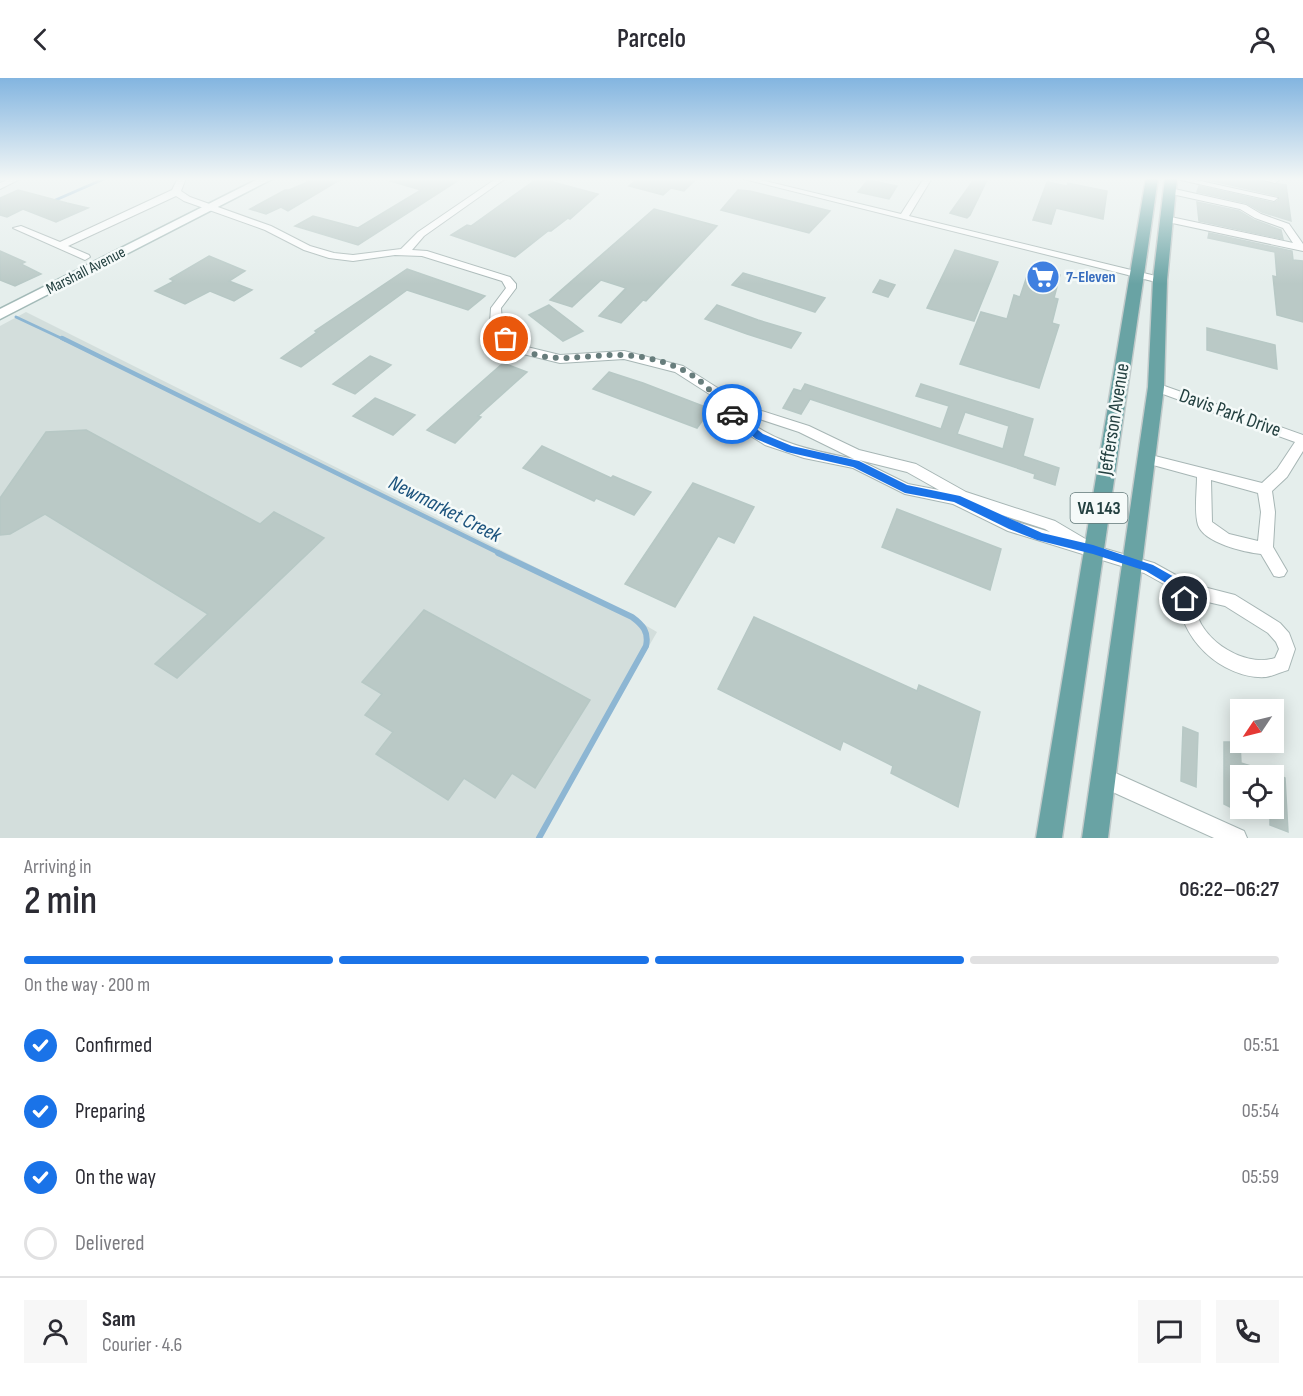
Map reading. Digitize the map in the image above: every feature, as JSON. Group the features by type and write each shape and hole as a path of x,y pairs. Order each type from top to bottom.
{"main road":[{"name":"Jefferson Avenue","path":"1049,838 1147,213"},
{"name":"Jefferson Avenue","path":"1095,838 1156,387 1160,280 1167,213"}],"street":[{"path":"60,246 130,213"},
{"name":"Marshall Avenue","path":"0,315 198,213"},
{"path":"225,213 268,228 307,248 333,256 362,257 404,252 423,253 510,281 511,288 496,309 496,323 506,339 523,350 561,359 609,355 639,357 679,369 697,378 742,409 804,429 855,454 911,468 961,495 1029,516 1064,531 1093,549"},
{"path":"404,252 421,234 451,213"},
{"path":"890,213 1160,280"},
{"path":"904,217 906,213"},
{"path":"1257,213 1290,229 1302,248"},
{"path":"1166,219 1302,248"},
{"path":"18,228 85,257"},
{"path":"697,378 743,425 770,442 804,453 856,464 905,489 956,499 1022,530 1093,549 1149,568 1188,590 1229,600 1264,619 1283,638 1287,649 1282,664 1273,670 1259,669 1240,664 1216,651 1193,630 1186,616 1185,599 1188,590"},
{"name":"Davis Park Drive","path":"1156,387 1303,440"},
{"path":"1265,489 1282,473 1303,440"},
{"path":"1147,459 1265,489"},
{"path":"1204,473 1207,529 1241,543 1265,548"},
{"path":"1265,489 1268,512 1265,548 1279,571"},
{"path":"1102,777 1237,838"}],"shaded area":[{"path":"26,312 607,603 657,632 539,838 0,838 0,326"}],"building":[{"path":"0,213 14,213 7,217"},
{"path":"34,213 76,213 56,222"},
{"path":"382,213 407,213 358,245 295,226 313,216 358,228"},
{"path":"488,213 576,213 548,231 515,257 451,235 467,225 471,226"},
{"path":"649,213 671,213 717,226 646,301 643,300 621,323 599,316 626,288 601,280 572,307 550,300"},
{"path":"734,213 828,213 809,233"},
{"path":"952,213 971,213 967,218"},
{"path":"1035,213 1054,213 1051,224 1033,220"},
{"path":"1079,213 1104,213 1103,219"},
{"path":"1198,213 1243,213 1281,230 1283,239 1199,221"},
{"path":"1267,213 1290,213 1291,221"},
{"path":"1209,233 1292,251 1293,260 1303,261 1303,322 1277,315 1273,276 1277,277 1275,252 1208,238"},
{"path":"955,250 998,262 974,321 927,308"},
{"path":"0,251 25,262 21,264 41,274 15,286 0,280"},
{"path":"209,256 245,271 229,281 252,290 234,301 210,291 185,304 155,291 174,281 170,279"},
{"path":"1030,267 1060,275 1054,298 1058,299 1052,323 1059,325 1039,388 960,364 981,312 1007,319 1014,295 1020,297"},
{"path":"407,269 485,296 468,310 407,290 301,367 281,358 317,332 315,331"},
{"path":"743,273 825,298 815,312 732,285"},
{"path":"880,280 895,285 888,297 873,292"},
{"path":"549,305 583,331 563,341 529,315"},
{"path":"717,305 801,333 791,348 705,319"},
{"path":"1207,328 1275,345 1277,369 1207,350"},
{"path":"370,356 391,365 355,394 333,384"},
{"path":"503,363 527,372 478,416 481,417 455,443 427,430"},
{"path":"609,372 711,409 697,428 593,389"},
{"path":"805,384 941,429 949,406 916,396 921,384 1033,419 1023,456 1059,468 1055,485 1034,478 1035,474 810,399 801,414 783,408 794,389 801,391","holes":["965,412 1009,426 1003,449 957,434"]},
{"path":"375,398 415,415 393,435 353,416"},
{"path":"86,430 260,524 274,512 324,538 177,678 155,664 208,614 45,514 10,534 0,535 0,498 46,432"},
{"path":"542,446 611,478 613,476 651,492 634,515 596,498 594,501 523,468"},
{"path":"693,483 754,507 734,543 718,536 675,607 625,584"},
{"path":"897,509 1001,549 990,590 882,547"},
{"path":"424,610 590,700 535,788 512,773 495,798 464,778 448,800 376,754 393,732 365,715 382,694 362,682"},
{"path":"754,617 917,691 919,685 980,712 958,807 891,773 893,766 843,741 840,750 718,689"},
{"path":"1183,727 1198,733 1196,787 1181,781"},
{"path":"1224,742 1230,742 1230,753 1241,753 1241,763 1248,765 1230,765 1230,807 1224,804"},
{"path":"1284,778 1288,832 1270,825 1270,819 1284,819"}],"waterway":[{"name":"Newmarket Creek","path":"16,317 65,340"},
{"name":"Newmarket Creek","path":"62,338 501,554"},
{"name":"Newmarket Creek","path":"498,553 632,617 642,626 647,637 646,646 539,838"}],"way so far":[{"path":"506,339 523,350 551,358 570,360 624,355 656,361 697,378 732,414"}],"place":[{"name":"7-Eleven","path":"1043,277"}],"route":[{"path":"732,414 743,425 770,442 804,453 856,464 905,489 956,499 1041,537 1093,549 1149,568 1188,590 1185,599"}]}
